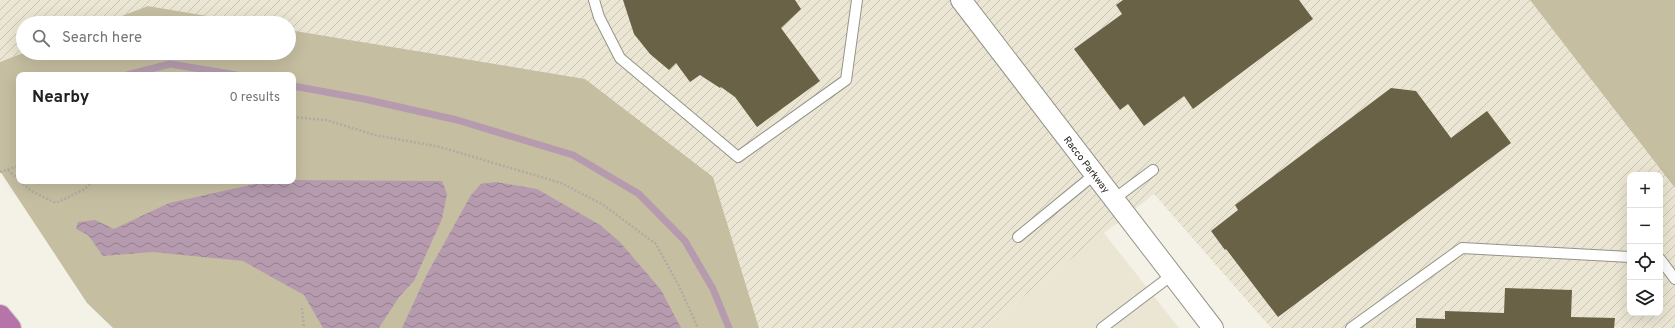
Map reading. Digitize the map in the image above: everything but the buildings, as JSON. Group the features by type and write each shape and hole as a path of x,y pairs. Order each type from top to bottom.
{"highway":[{"path":"0,316 10,328"}],"street":[{"name":"Racco Parkway","path":"961,0 1213,328"}],"lane":[{"path":"594,0 599,17 620,58 738,157 846,80 857,0"},
{"path":"1114,200 1153,170"},
{"path":"1018,237 1095,174"},
{"path":"1352,328 1462,248 1627,257"},
{"path":"1663,263 1675,279"},
{"path":"1102,328 1172,275"}],"path":[{"path":"296,117 326,120 375,135 440,147 562,183 595,201 656,244 680,288 698,328"},
{"path":"0,172 16,167"},
{"path":"8,170 16,180"},
{"path":"21,184 31,191 56,203 83,190 90,184"},
{"path":"302,308 304,328"}],"shaded area":[{"path":"0,0 1530,0 1663,172 1627,172 1627,316 1663,316 1663,172 1675,188 1675,328 1271,328 1154,194 983,328 759,328 713,177 296,32 296,16 207,16 148,6 122,16 16,16 16,56 0,62"},
{"path":"1530,0 1675,0 1675,188"},
{"path":"148,6 207,16 122,16"},
{"path":"296,31 585,79 713,177 759,328 113,328 87,303 0,171 0,62 16,56 16,60 296,60"},
{"path":"1104,233 1179,328 983,328"}],"water":[{"path":"296,180 442,181 447,194 442,219 414,281 399,297 379,328 323,328 304,295 243,261 153,252 103,256 88,235 76,229 78,222 95,220 114,229 169,203 255,184 296,184"},
{"path":"496,182 537,189 600,225 620,242 661,290 681,328 402,328 426,276 471,195 481,184"}],"waterway":[{"path":"139,72 170,64 219,72"},
{"path":"296,87 364,99 457,120 573,155 639,194 685,241 713,289 729,328"}]}
